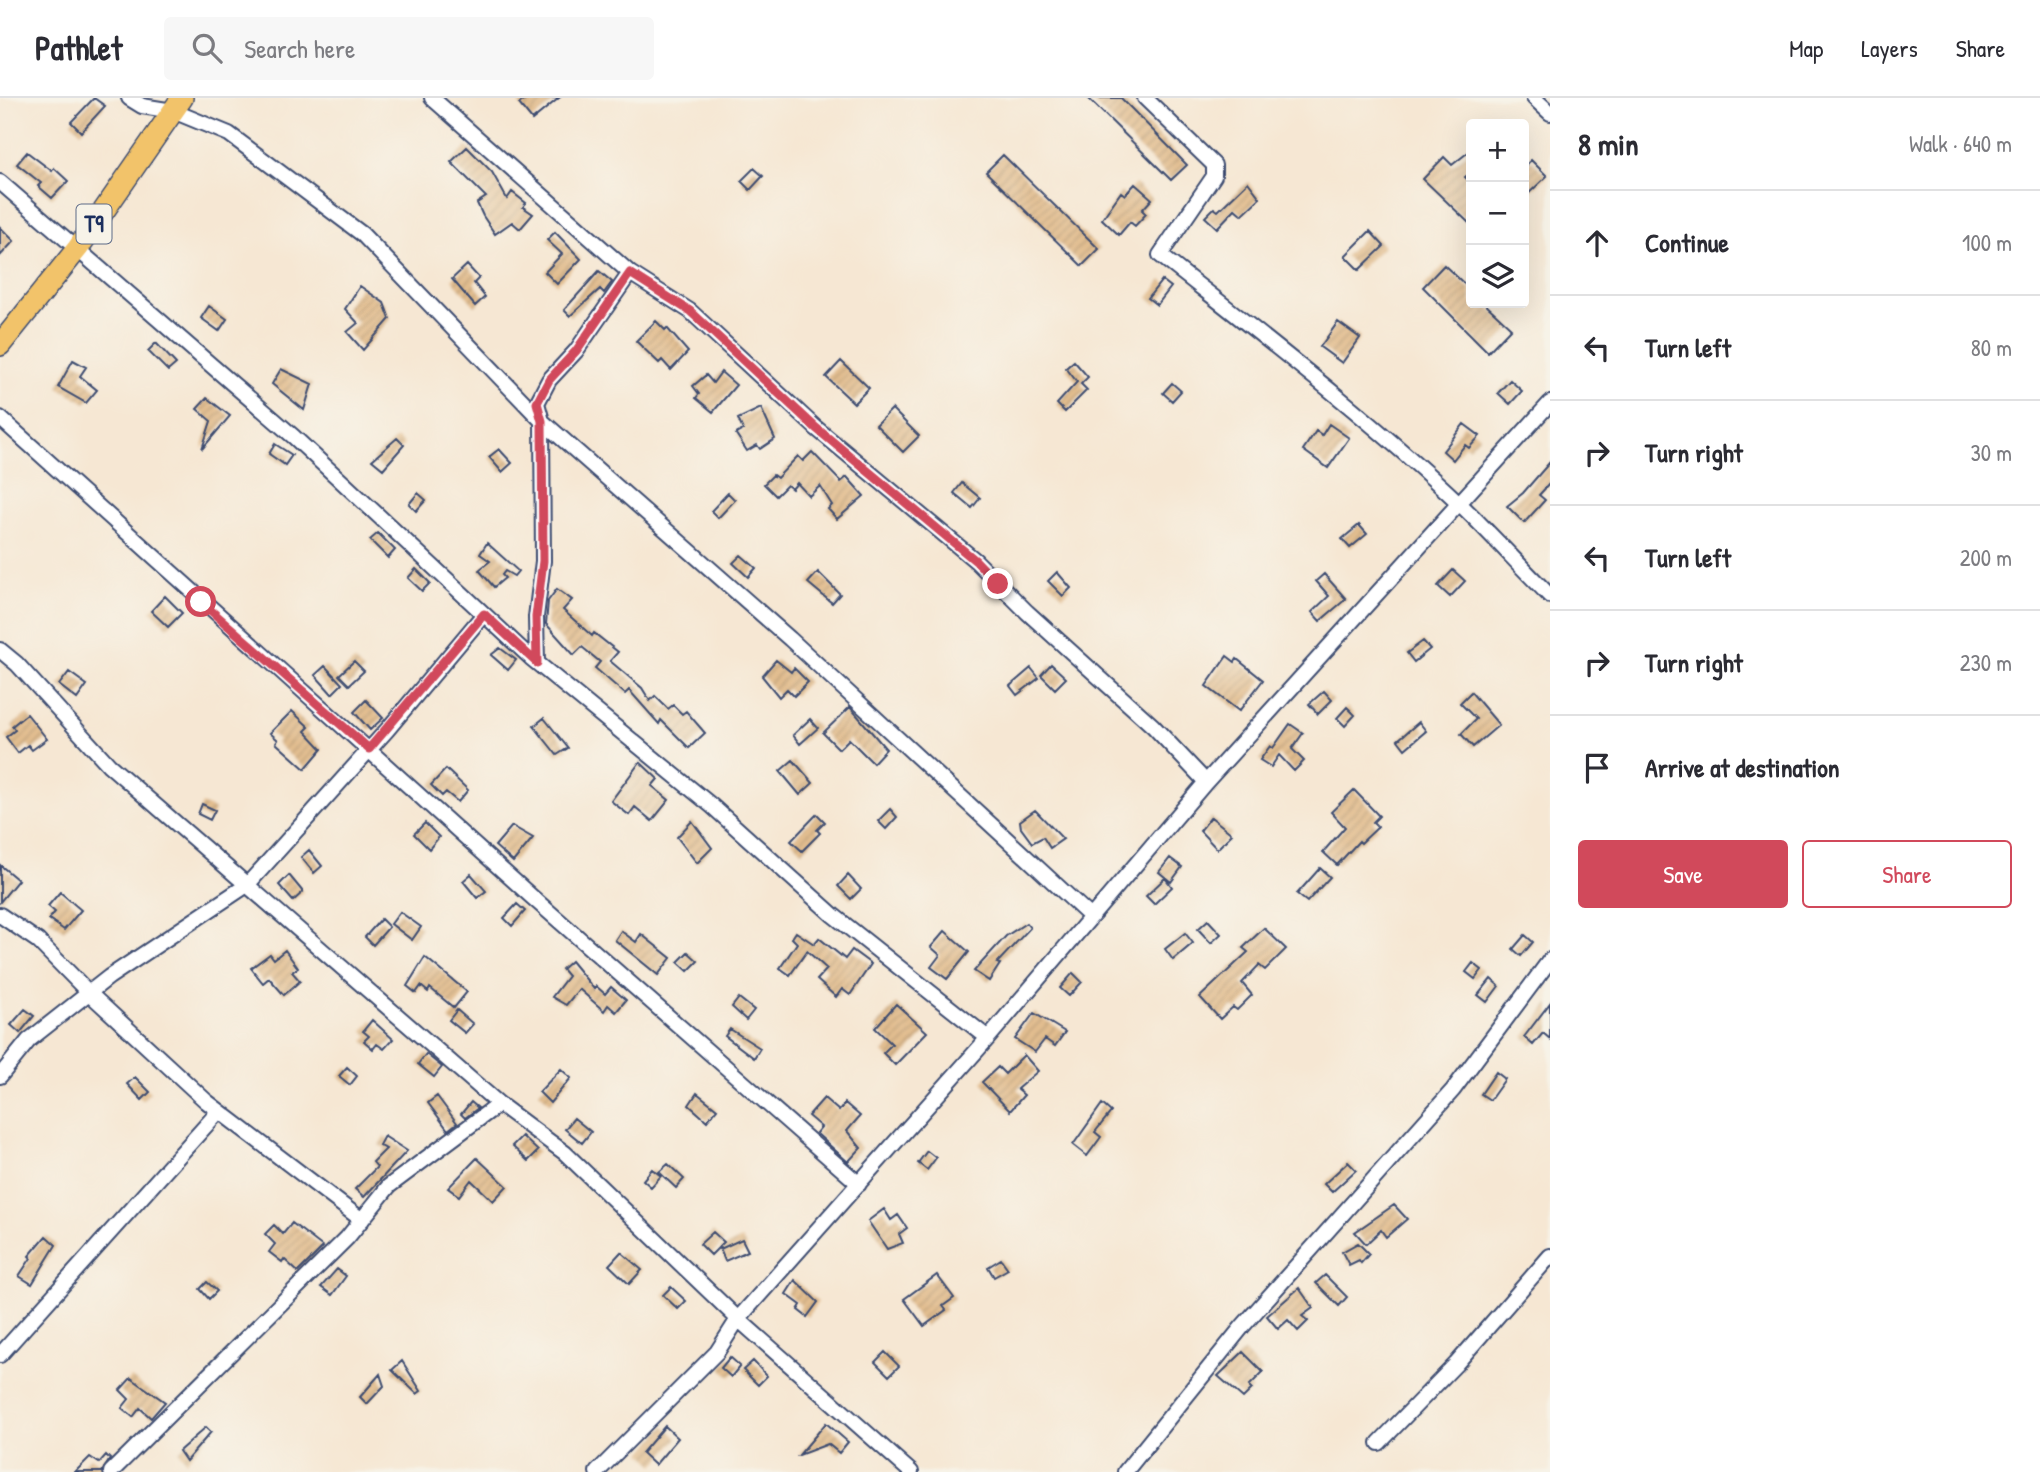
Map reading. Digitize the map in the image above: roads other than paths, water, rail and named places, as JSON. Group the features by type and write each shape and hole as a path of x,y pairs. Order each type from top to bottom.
{"highway":[{"name":"T9","path":"0,345 78,248 177,104"}],"street":[{"path":"129,98 142,106 177,104 229,134 362,234 542,421 790,639 1091,917"},
{"path":"432,98 630,273 690,311 816,428 976,561 1027,612 1153,726 1206,782"},
{"path":"1145,98 1214,165 1214,176 1160,255 1252,327 1460,505 1550,596"},
{"path":"1534,98 1550,113"},
{"path":"0,182 294,437 537,663 712,806 833,915 988,1038"},
{"path":"537,663 536,617 543,561 542,421 537,403 549,380 576,351 630,273"},
{"path":"597,1472 718,1352 738,1319 988,1038 1206,782 1460,505 1550,402"},
{"path":"0,418 201,602 859,1184"},
{"path":"0,1076 29,1040 89,993 247,885 369,749 484,614"},
{"path":"0,650 17,664 109,765 499,1104 565,1153 738,1319 911,1472"},
{"path":"0,915 38,941 89,993 219,1111 362,1220"},
{"path":"1125,1472 1242,1327 1453,1090 1550,960"},
{"path":"111,1472 348,1238 389,1186 499,1104"},
{"path":"0,1355 219,1111"},
{"path":"1379,1444 1456,1364 1550,1256"}]}
